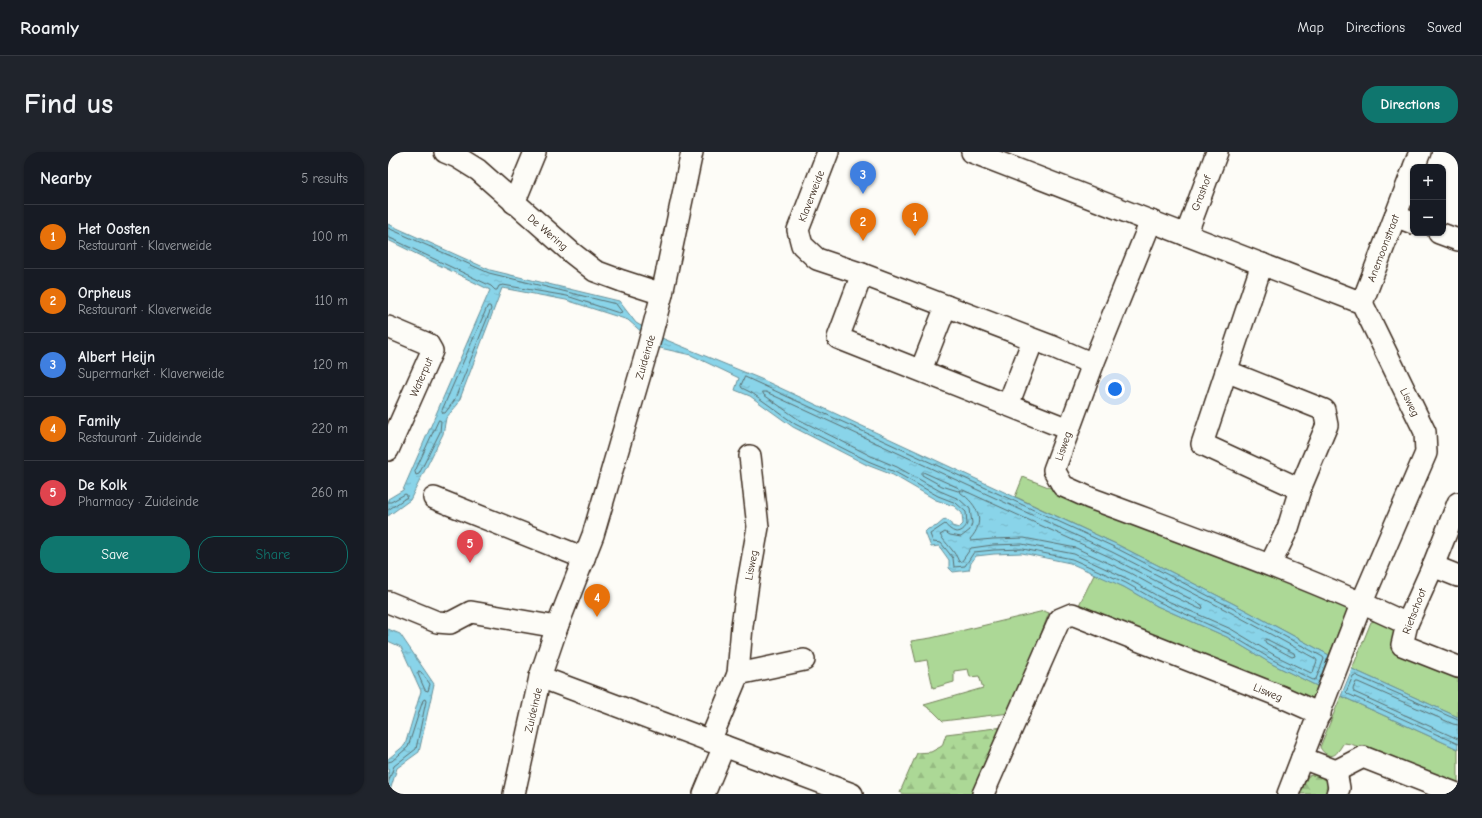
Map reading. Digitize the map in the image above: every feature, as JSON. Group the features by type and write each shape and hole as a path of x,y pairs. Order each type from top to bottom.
{"street":[{"name":"De Wering","path":"445,152 457,157 478,170 514,203 595,271 662,294"},
{"path":"514,203 535,152"},
{"name":"Zuideinde","path":"514,794 540,677 557,627 593,535 651,338 662,294 692,152"},
{"name":"Klaverweide","path":"828,152 798,230 802,245 817,259 862,274 1093,364"},
{"path":"972,152 1362,303"},
{"name":"Grashof","path":"1186,235 1217,152"},
{"path":"1415,164 1420,152"},
{"name":"Anemoonstraat","path":"1362,303 1404,220 1410,187"},
{"name":"Lisweg","path":"1151,221 1093,364 1054,470 1063,486 1090,498 1270,565 1362,602 1407,624"},
{"path":"1446,236 1458,240"},
{"path":"1262,264 1202,444 1300,489"},
{"path":"862,274 838,338 1068,429"},
{"name":"Lisweg","path":"1288,794 1362,602 1426,453 1425,432 1362,303"},
{"path":"921,370 946,306"},
{"name":"Waterput","path":"388,327 428,344 432,351 388,450"},
{"path":"1008,405 1034,340"},
{"path":"1226,371 1324,410 1327,425 1300,489 1288,528 1270,565"},
{"name":"Lisweg","path":"704,794 738,674 746,597 758,527 750,456"},
{"path":"434,498 584,558"},
{"name":"Rietschoot","path":"1458,503 1433,566 1407,624 1402,645 1458,667"},
{"path":"1433,566 1458,576"},
{"path":"388,602 437,622 450,623 471,612 557,627"},
{"name":"Lisweg","path":"983,794 1060,619 1072,614 1282,697 1322,708"},
{"path":"738,674 804,660"},
{"path":"540,677 840,792"},
{"path":"1302,758 1336,771 1363,757 1457,794"},
{"path":"1336,771 1339,788 1337,794"}],"green space":[{"path":"1023,477 1349,606 1329,655 1234,604 1116,544 1015,497"},
{"path":"1095,573 1124,587 1157,606 1227,637 1272,664 1317,686 1313,698 1077,609"},
{"path":"1044,611 1049,613 1010,713 943,721 933,711 924,705 983,688 979,676 970,677 968,669 954,671 954,682 933,688 927,660 916,662 911,641 931,638"},
{"path":"1379,620 1390,623 1458,674 1458,717 1352,669 1371,622"},
{"path":"1341,696 1458,749 1458,786 1351,744 1344,743 1334,755 1331,756 1326,754 1320,747"},
{"path":"1004,727 975,794 904,794 900,792 917,753 931,752 942,746 946,734"},
{"path":"1318,774 1328,779 1331,794 1300,794 1308,776"}],"water":[{"path":"388,224 490,270 619,301 636,323 664,339 761,379 1116,544 1234,604 1329,655 1317,686 1272,664 1227,637 1157,606 1124,587 1070,563 1022,553 994,554 976,556 971,563 969,570 953,572 949,568 949,560 939,546 931,547 925,532 928,529 937,526 945,519 950,522 952,526 959,528 963,524 962,513 954,506 936,500 893,475 867,465 793,427 750,396 735,390 739,378 691,355 660,348 628,320 566,300 502,288 458,404 446,418 443,434 410,500 388,516 388,499 403,490 490,290 388,240"},
{"path":"388,629 400,634 434,684 419,752 397,768 389,794 388,759 405,745 421,691 401,647 388,641"},
{"path":"1352,669 1458,717 1458,749 1341,696"}],"place":[{"name":"Albert Heijn","path":"863,194"},
{"name":"Het Oosten","path":"915,236"},
{"name":"Orpheus","path":"863,241"},
{"name":"De Kolk","path":"470,563"},
{"name":"Family","path":"597,617"}]}
